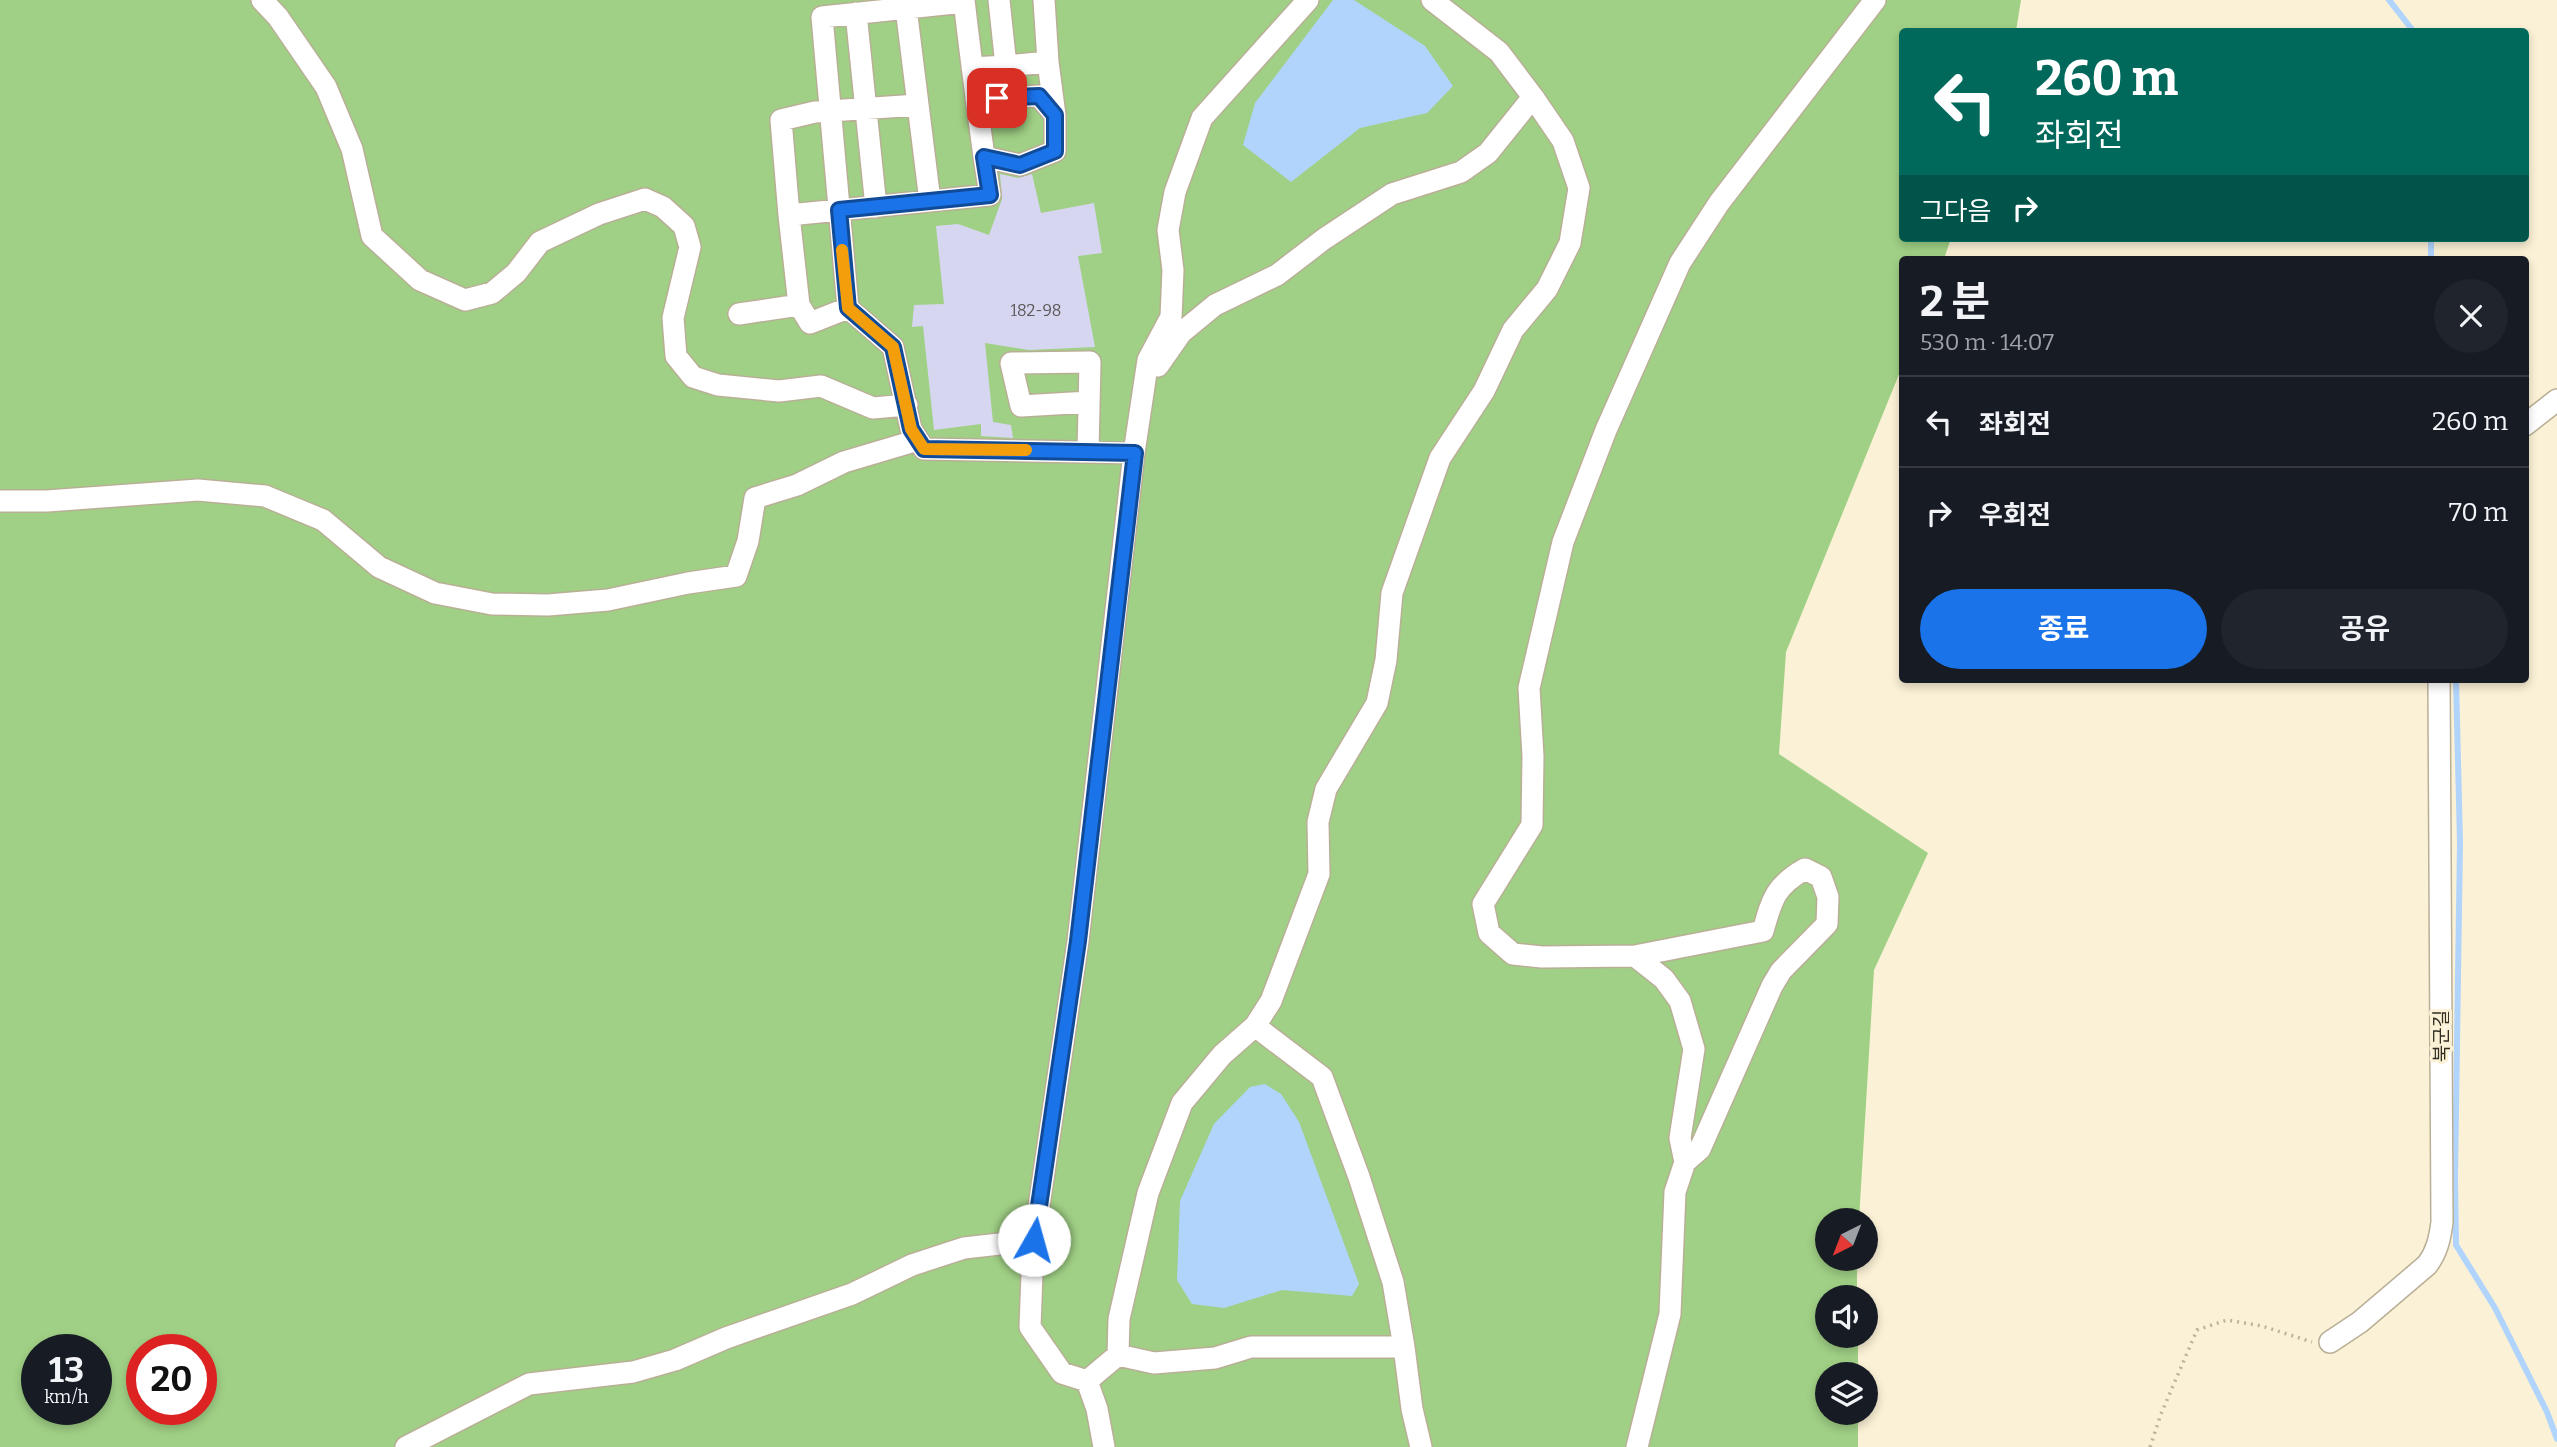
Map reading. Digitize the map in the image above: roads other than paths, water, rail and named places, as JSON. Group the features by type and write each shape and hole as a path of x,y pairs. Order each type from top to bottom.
{"street":[{"path":"261,0 278,17 326,87 352,149 372,236 420,280 466,300 492,293 516,273 540,242 599,214 645,199 663,207 684,226 690,247 673,318 676,356 693,377 718,384 779,391 821,386 873,408 907,405"},
{"path":"999,0 1006,66"},
{"path":"984,157 1020,165 1055,151 1055,115 1044,0"},
{"path":"1087,1381 1062,1373 1030,1327 1034,1240 1078,941 1148,360 1171,317 1173,271 1168,230 1175,192 1202,118 1308,0"},
{"path":"1087,1381 1118,1355 1119,1319 1148,1193 1182,1103 1222,1055 1255,1026 1271,1001 1319,874 1318,822 1326,789 1377,704 1386,660 1392,593 1440,458 1484,391 1513,330 1547,289 1570,243 1579,188 1563,141 1499,52 1432,0"},
{"path":"1685,1162 1700,1149 1781,971 1827,924 1828,897 1821,877 1805,869 1790,877 1773,896 1763,931 1635,956 1542,957 1513,954 1489,933 1483,904 1532,825 1533,757 1528,688 1563,542 1606,430 1680,262 1719,203 1875,0"},
{"path":"789,215 839,210 876,207 990,195 964,1 822,17 830,111 839,210 848,308 893,347 911,429 924,449 1135,453"},
{"path":"906,8 930,201"},
{"path":"856,13 876,207"},
{"path":"972,68 1048,62"},
{"path":"976,99 1039,96 1055,115"},
{"path":"1146,386 1181,333 1215,305 1277,275 1324,239 1392,194 1461,172 1488,153 1532,97"},
{"path":"848,308 810,323 799,305 781,120 830,111 918,105"},
{"path":"739,314 799,305"},
{"path":"2529,422 2557,400"},
{"path":"1088,452 1089,402"},
{"path":"0,501 47,501 198,490 265,496 324,520 379,567 435,593 492,604 548,605 608,600 736,576 748,541 755,498 797,485 844,463 918,440"},
{"name":"북군길","path":"2330,1342 2360,1322 2427,1265 2434,1256 2441,1233 2439,683"},
{"path":"1635,956 1664,978 1680,1001 1694,1049 1680,1138 1685,1162 1675,1192 1670,1314 1637,1447"},
{"path":"1255,1026 1322,1077 1359,1177 1393,1282 1412,1409 1421,1447"},
{"path":"406,1447 529,1384 633,1372 675,1360 726,1338 852,1294 912,1265 964,1248 1034,1240"},
{"path":"1118,1355 1154,1363 1215,1358 1251,1347 1404,1347"},
{"path":"1087,1381 1097,1409 1104,1447"}],"water":[{"path":"1333,0 1354,0 1425,46 1453,86 1427,113 1360,128 1291,182 1243,145 1255,103"},
{"path":"1265,1084 1281,1094 1299,1122 1359,1284 1352,1296 1282,1290 1224,1308 1192,1304 1177,1280 1180,1201 1214,1124 1250,1087"}],"waterway":[{"path":"2389,0 2411,28"},
{"path":"2431,242 2431,256"},
{"path":"2456,683 2460,843 2456,1245 2495,1308 2547,1412 2557,1439"}]}
